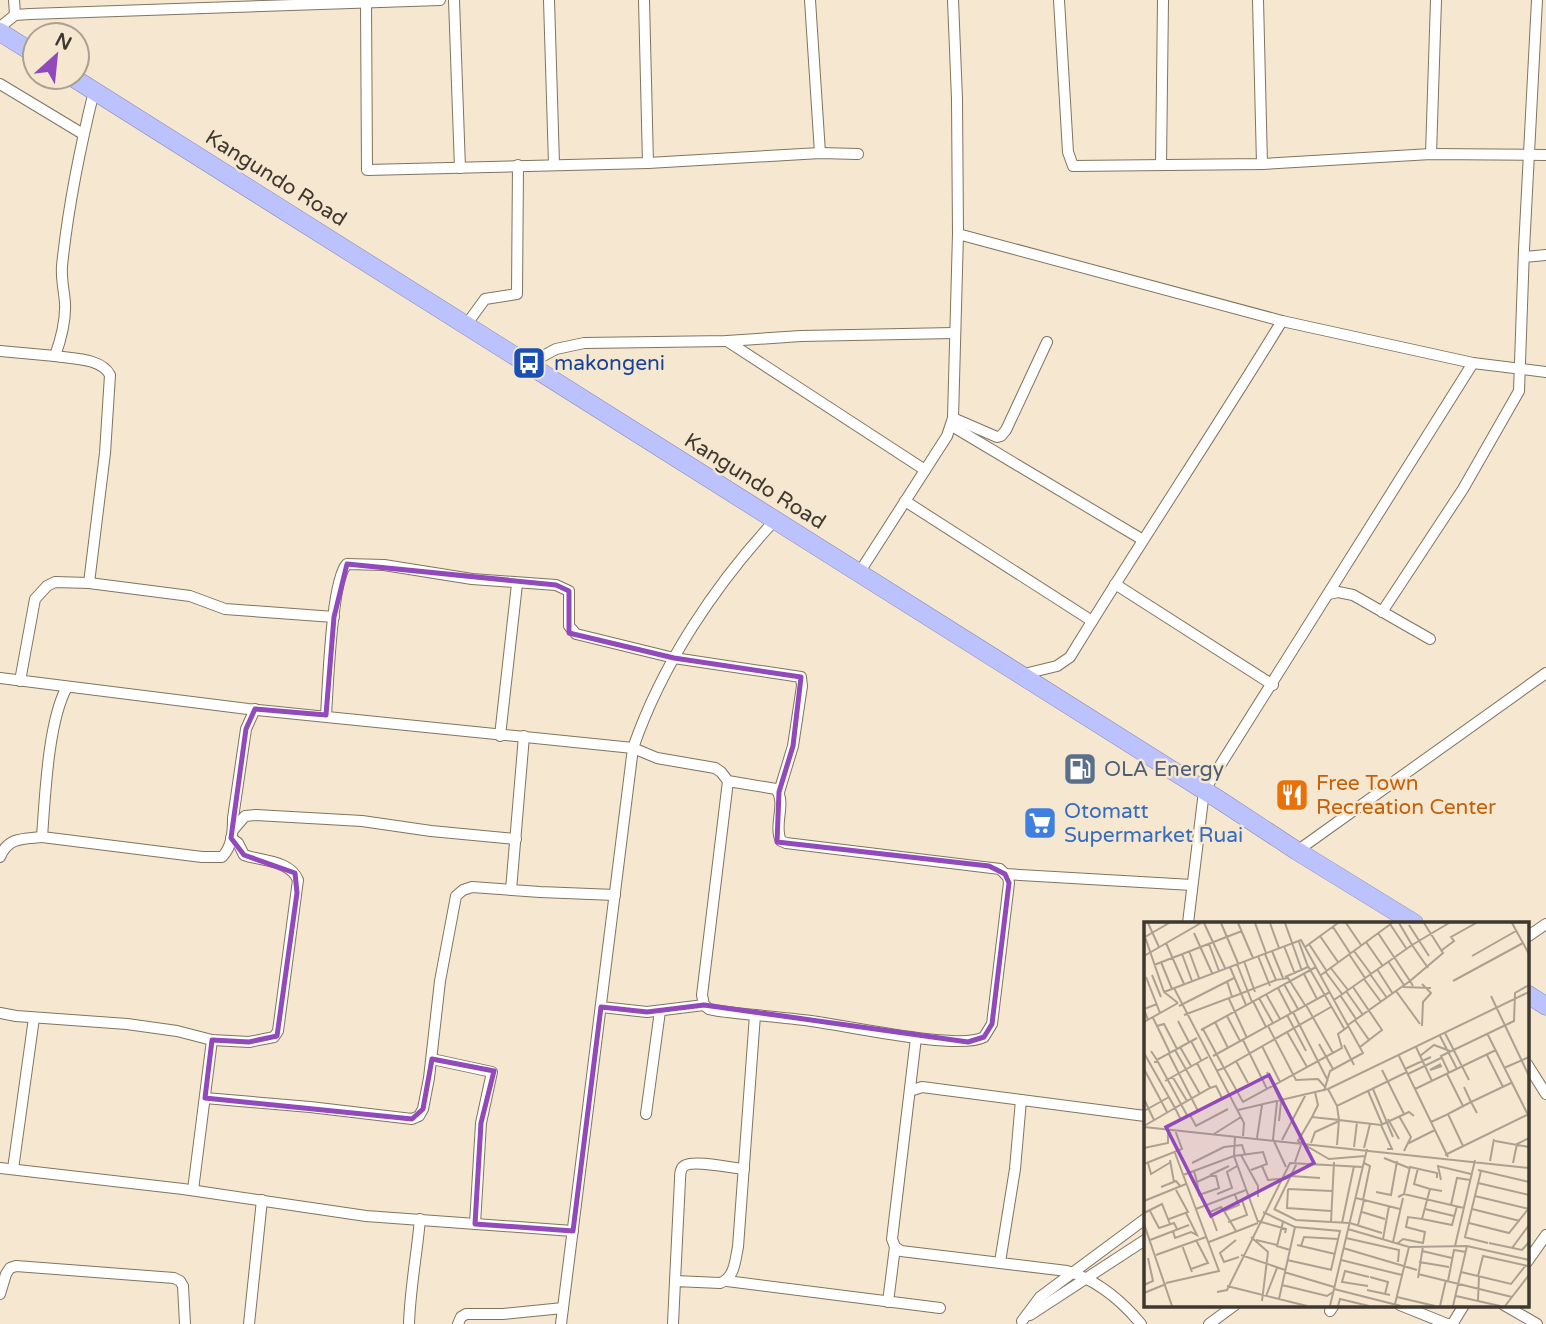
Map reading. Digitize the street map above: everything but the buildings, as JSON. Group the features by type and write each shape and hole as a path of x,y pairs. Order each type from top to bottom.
{"highway":[{"path":"0,29 21,44"},
{"name":"Kangundo Road","path":"91,89 1412,922"}],"street":[{"path":"15,0 15,15"},
{"path":"0,29 15,15 225,4 440,0"},
{"path":"454,0 460,168"},
{"path":"549,0 554,164"},
{"path":"644,0 648,163"},
{"path":"810,0 820,153"},
{"path":"859,573 925,470 952,422 958,234 953,0"},
{"path":"1059,0 1068,152 1073,166 1262,164 1431,154 1546,155"},
{"path":"1161,166 1163,0"},
{"path":"1258,0 1262,164"},
{"path":"1431,154 1436,0"},
{"path":"1382,612 1462,489 1519,391 1537,0"},
{"path":"366,3 367,170 648,163 820,153 858,154"},
{"path":"0,84 83,134"},
{"path":"55,356 64,324 62,265 83,134 94,91"},
{"path":"466,325 485,299 517,294 518,165"},
{"path":"958,234 1282,321 1473,363 1546,372"},
{"path":"1524,257 1546,255"},
{"path":"1020,675 1064,663 1070,657 1206,446 1282,321"},
{"path":"528,364 556,348 584,343 954,333"},
{"path":"727,341 925,470"},
{"path":"952,422 1001,436 1047,342"},
{"path":"0,351 96,363 107,369 110,375 105,453 89,583"},
{"path":"1188,922 1205,791 1473,363"},
{"path":"952,422 1143,540"},
{"path":"905,501 1092,621"},
{"path":"561,1324 633,748 652,699 674,658 720,586 747,550 775,520"},
{"path":"326,715 334,617 343,567 354,563 517,584 556,586 569,591 569,626 573,633 674,658 801,677 803,687 793,746 779,792 778,832 782,841 989,866 1000,869 1009,883 993,1012 988,1032 977,1041 916,1038 813,1021 719,1012 704,1006 647,1012 601,1007"},
{"path":"20,681 31,608 38,593 55,582 89,583 190,596 225,609 334,617"},
{"path":"500,736 517,584"},
{"path":"1115,584 1273,685"},
{"path":"1329,594 1346,592 1430,639"},
{"path":"1297,851 1546,673"},
{"path":"0,678 255,709 633,748 657,758 715,768 728,781 771,787 779,792"},
{"path":"42,837 50,754 59,705 66,687"},
{"path":"0,857 5,846 11,842 42,837 222,858 228,850 232,834 246,730 255,709"},
{"path":"511,890 524,736"},
{"path":"704,1006 702,995 728,781"},
{"path":"232,834 245,817 256,815 362,821 516,839"},
{"path":"0,1013 127,1024 177,1031 212,1040 249,1042 274,1037 278,1031 298,880 290,869 244,855 232,834"},
{"path":"1005,874 1192,885"},
{"path":"205,1098 412,1119 419,1116 423,1109 432,1059 440,981 456,896 472,887 615,895"},
{"path":"1528,936 1546,924"},
{"path":"646,1114 660,1011"},
{"path":"727,1281 732,1274 738,1247 755,1015"},
{"path":"13,1169 34,1018"},
{"path":"888,1302 895,1247 892,1239 916,1038"},
{"path":"193,1190 212,1040"},
{"path":"432,1059 492,1072 481,1123 475,1224"},
{"path":"1528,1066 1546,1094"},
{"path":"911,1076 922,1087"},
{"path":"910,1091 922,1087 1144,1116"},
{"path":"1000,1262 1015,1168 1021,1100"},
{"path":"673,1324 682,1168 694,1164 744,1169"},
{"path":"0,1168 193,1190 345,1213 573,1231"},
{"path":"249,1324 262,1200"},
{"path":"409,1324 410,1293 415,1276 420,1219"},
{"path":"1019,1322 1040,1297 1144,1220"},
{"path":"1528,1261 1546,1235"},
{"path":"1019,1322 1144,1241"},
{"path":"895,1247 901,1251 1000,1262 1088,1277 1119,1300 1140,1324"},
{"path":"0,1294 6,1274 10,1268 16,1266 174,1278 183,1286 185,1324"},
{"path":"675,1281 727,1281 940,1308"},
{"path":"1209,1324 1234,1306"},
{"path":"1403,1306 1449,1324 1453,1323 1463,1306"},
{"path":"1506,1306 1537,1324"},
{"path":"458,1324 466,1314 503,1314 563,1308"}],"highlighted area":[{"path":"347,564 556,585 569,591 569,633 674,658 801,677 793,746 779,792 777,842 989,866 1005,874 1009,883 992,1024 984,1037 968,1042 704,1005 647,1012 601,1007 573,1231 475,1224 481,1123 494,1071 432,1059 423,1109 412,1119 205,1098 212,1040 249,1042 277,1036 297,893 295,873 244,855 231,838 246,729 255,709 326,715 334,617"}],"place":[{"name":"makongeni","path":"529,363"},
{"name":"OLA Energy","path":"1080,769"},
{"name":"Free Town Recreation Center","path":"1292,795"},
{"name":"Otomatt Supermarket Ruai","path":"1040,823"}]}
